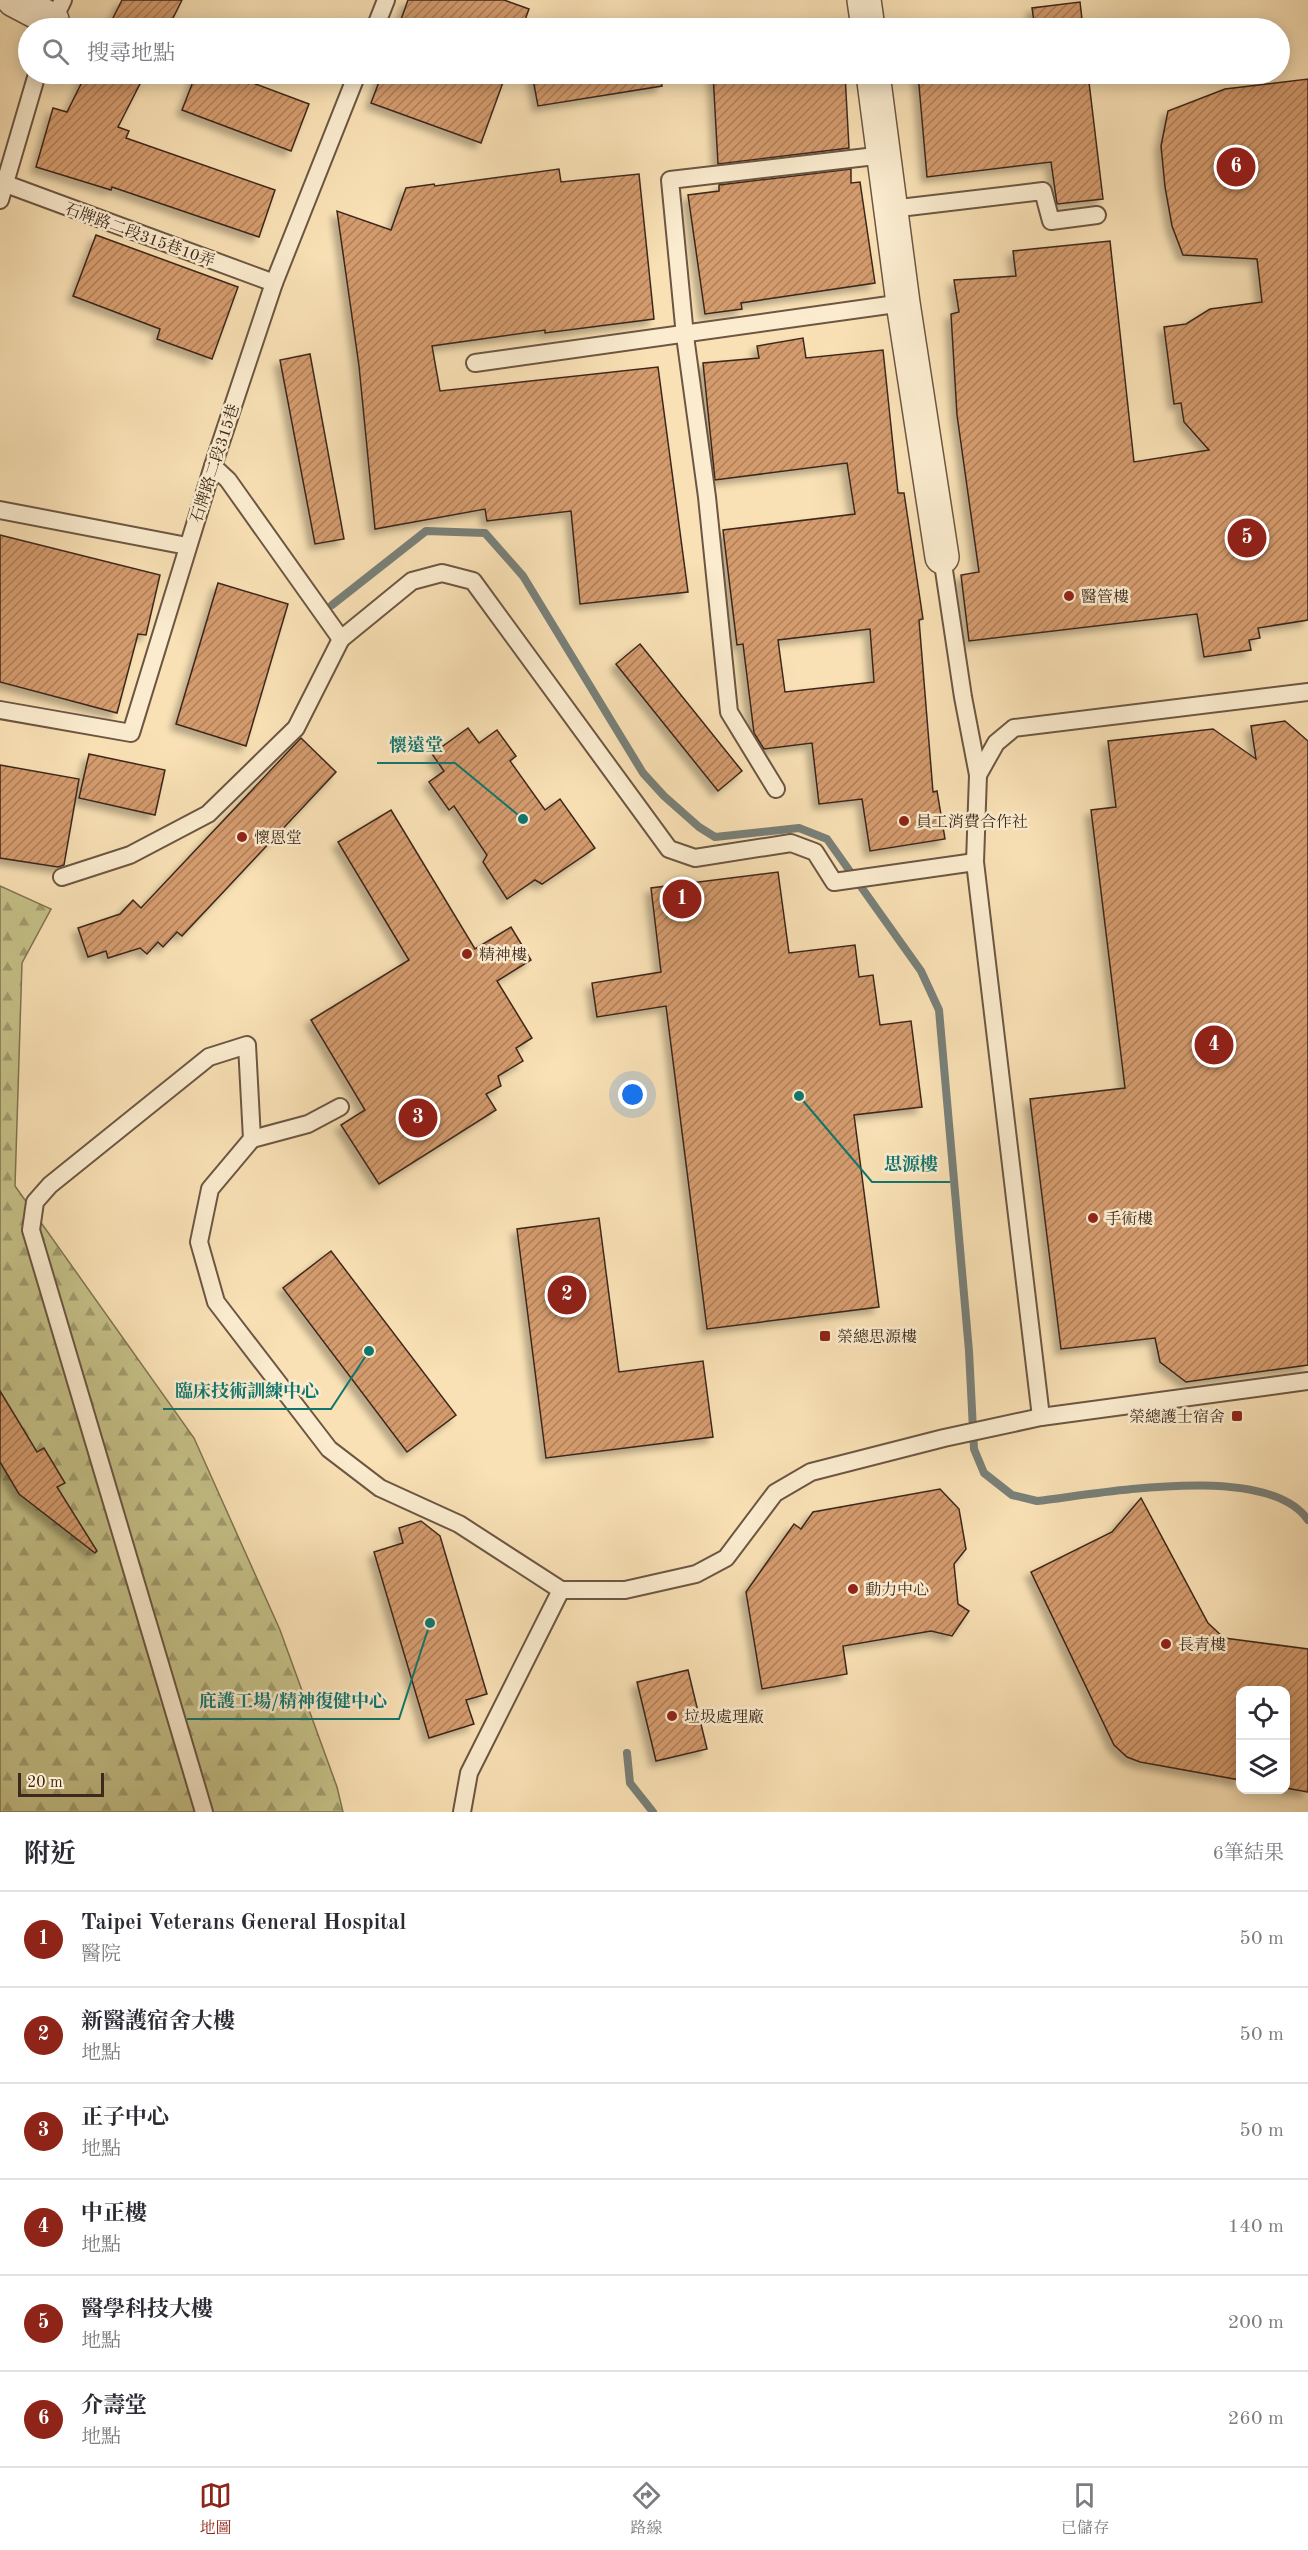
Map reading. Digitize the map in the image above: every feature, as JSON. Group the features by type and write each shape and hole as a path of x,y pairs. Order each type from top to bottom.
{"street":[{"path":"14,0 55,16"},
{"path":"864,0 867,18"},
{"path":"874,84 903,303 942,557"}],"lane":[{"path":"379,18 386,0"},
{"path":"0,200 34,84"},
{"name":"石牌路二段315巷","path":"0,710 131,733 187,546 274,283 353,84"},
{"path":"776,789 729,712 706,497 685,336 670,180 884,155"},
{"name":"石牌路二段315巷10弄","path":"6,184 274,283"},
{"path":"891,209 1043,191 1051,221 1097,215"},
{"path":"475,363 685,336 903,303"},
{"path":"213,466 228,480 341,639"},
{"path":"0,510 187,546"},
{"path":"942,557 963,697 978,775 975,862 1041,1417"},
{"path":"62,877 129,855 208,814 296,728 341,639 412,581 442,573 473,582 669,849 695,858 791,843 815,852 834,882 975,862"},
{"path":"978,775 996,743 1014,728 1308,692"},
{"path":"204,1812 31,1230 35,1202 50,1185 209,1057 247,1045 252,1138"},
{"path":"340,1107 308,1124 252,1138 210,1189 199,1242 216,1302 329,1449 380,1488 459,1524 561,1590 625,1590 696,1574 726,1558 776,1493 811,1472 944,1438 1041,1417 1308,1381"},
{"path":"462,1812 469,1773 561,1590"}],"green space":[{"path":"0,886 51,909 22,963 15,1186 194,1438 280,1630 337,1787 343,1812 0,1812"}],"building":[{"path":"122,0 182,0 173,18 113,18"},
{"path":"408,0 504,0 529,9 526,18 402,18"},
{"path":"1080,2 1082,18 1034,18 1032,8"},
{"path":"1308,79 1308,620 1258,628 1260,638 1249,640 1251,650 1204,657 1197,614 969,641 961,575 979,572 957,415 951,314 959,312 954,280 1016,276 1013,251 1110,241 1134,462 1209,450 1184,422 1181,403 1174,404 1164,327 1186,324 1210,309 1262,302 1257,259 1183,255 1172,226 1165,187 1161,146 1168,111 1225,89 1266,84 1290,84 1290,81"},
{"path":"81,84 140,84 118,127 129,131 126,138 275,190 259,237 112,187 111,190 36,167 53,108 67,112"},
{"path":"192,84 256,84 309,104 291,151 182,110"},
{"path":"378,84 502,84 481,143 371,103"},
{"path":"534,84 662,84 662,86 538,106"},
{"path":"714,84 846,84 849,148 718,164"},
{"path":"919,84 1089,84 1103,199 1057,204 1051,162 927,177"},
{"path":"559,169 561,182 639,174 654,319 545,333 545,330 432,346 440,391 658,367 688,592 580,604 571,511 487,521 485,509 375,529 359,366 337,211 391,230 406,188"},
{"path":"851,169 851,183 860,182 875,283 741,303 742,309 705,314 688,195 719,191 719,185"},
{"path":"96,235 238,287 212,359 157,339 160,329 73,296"},
{"path":"803,338 806,358 883,350 898,493 904,493 923,619 919,620 933,792 937,791 945,839 870,851 862,799 819,804 812,743 764,749 754,733 743,644 737,645 723,530 855,514 847,463 715,480 703,363 759,358 757,346","holes":["870,629 874,682 785,692 778,640"]},
{"path":"310,354 344,539 315,544 280,360"},
{"path":"0,535 160,575 146,635 138,634 117,713 0,682"},
{"path":"218,583 288,604 246,746 176,724"},
{"path":"640,644 742,771 718,791 616,664"},
{"path":"1285,721 1308,741 1308,1365 1186,1382 1160,1362 1155,1338 1061,1349 1030,1099 1125,1088 1091,810 1116,807 1108,741 1213,729 1256,759 1251,726"},
{"path":"468,728 479,743 497,730 516,756 510,761 545,810 560,799 595,848 542,884 535,880 507,899 483,862 487,855 454,806 449,810 429,782 444,771 432,754"},
{"name":"懷恩堂","path":"301,738 336,772 182,936 177,932 163,947 158,942 147,954 140,948 108,958 106,951 88,957 78,928 120,914 133,900 141,908"},
{"path":"89,754 165,770 155,815 79,798"},
{"path":"0,765 79,779 64,865 58,867 0,858"},
{"name":"精神樓","path":"391,810 475,949 511,927 531,960 497,981 532,1038 516,1048 523,1061 498,1076 501,1086 486,1094 496,1110 379,1184 341,1125 365,1110 311,1020 409,960 338,842"},
{"path":"778,872 789,953 855,945 859,977 873,975 880,1025 911,1021 922,1107 854,1115 879,1307 707,1329 666,1006 597,1017 592,983 661,972 651,888"},
{"path":"599,1218 619,1372 703,1361 713,1437 546,1458 517,1229"},
{"path":"331,1251 456,1415 407,1452 283,1288"},
{"path":"0,1391 37,1452 44,1448 65,1483 57,1487 97,1551 95,1553 19,1494 0,1462"},
{"name":"動力中心","path":"940,1489 959,1509 966,1549 954,1564 958,1604 969,1611 952,1636 931,1631 843,1646 847,1674 762,1689 746,1592 794,1524 801,1529 813,1512"},
{"name":"長青樓","path":"1141,1498 1208,1623 1224,1638 1308,1649 1308,1792 1290,1789 1290,1686 1236,1686 1236,1779 1140,1762 1127,1757 1114,1745 1031,1572 1112,1532"},
{"path":"421,1521 440,1536 487,1694 466,1700 474,1724 429,1738 374,1552 403,1543 399,1528"},
{"name":"垃圾處理廠","path":"688,1670 707,1749 656,1761 637,1682"}],"waterway":[{"path":"332,605 426,531 485,533 523,576 643,773 664,796 699,827 715,837 799,828 827,839 921,971 939,1010 969,1351 974,1449 984,1473 1012,1495 1037,1501 1140,1488 1181,1486 1221,1486 1257,1491 1287,1502 1308,1520"},
{"path":"627,1753 630,1783 653,1812"}],"place":[{"name":"介壽堂","path":"1236,167"},
{"name":"醫學科技大樓","path":"1247,538"},
{"name":"醫管樓","path":"1069,596"},
{"name":"懷遠堂","path":"523,819"},
{"name":"員工消費合作社","path":"904,821"},
{"name":"懷恩堂","path":"242,837"},
{"name":"Taipei Veterans General Hospital","path":"682,899"},
{"name":"精神樓","path":"467,954"},
{"name":"中正樓","path":"1214,1045"},
{"name":"思源樓","path":"799,1096"},
{"name":"正子中心","path":"418,1118"},
{"name":"手術樓","path":"1093,1218"},
{"name":"新醫護宿舍大樓","path":"567,1295"},
{"name":"榮總思源樓","path":"825,1336"},
{"name":"臨床技術訓練中心","path":"369,1351"},
{"name":"榮總護士宿舍","path":"1237,1416"},
{"name":"動力中心","path":"853,1589"},
{"name":"庇護工場/精神復健中心","path":"430,1623"},
{"name":"長青樓","path":"1166,1644"},
{"name":"垃圾處理廠","path":"672,1716"}]}
